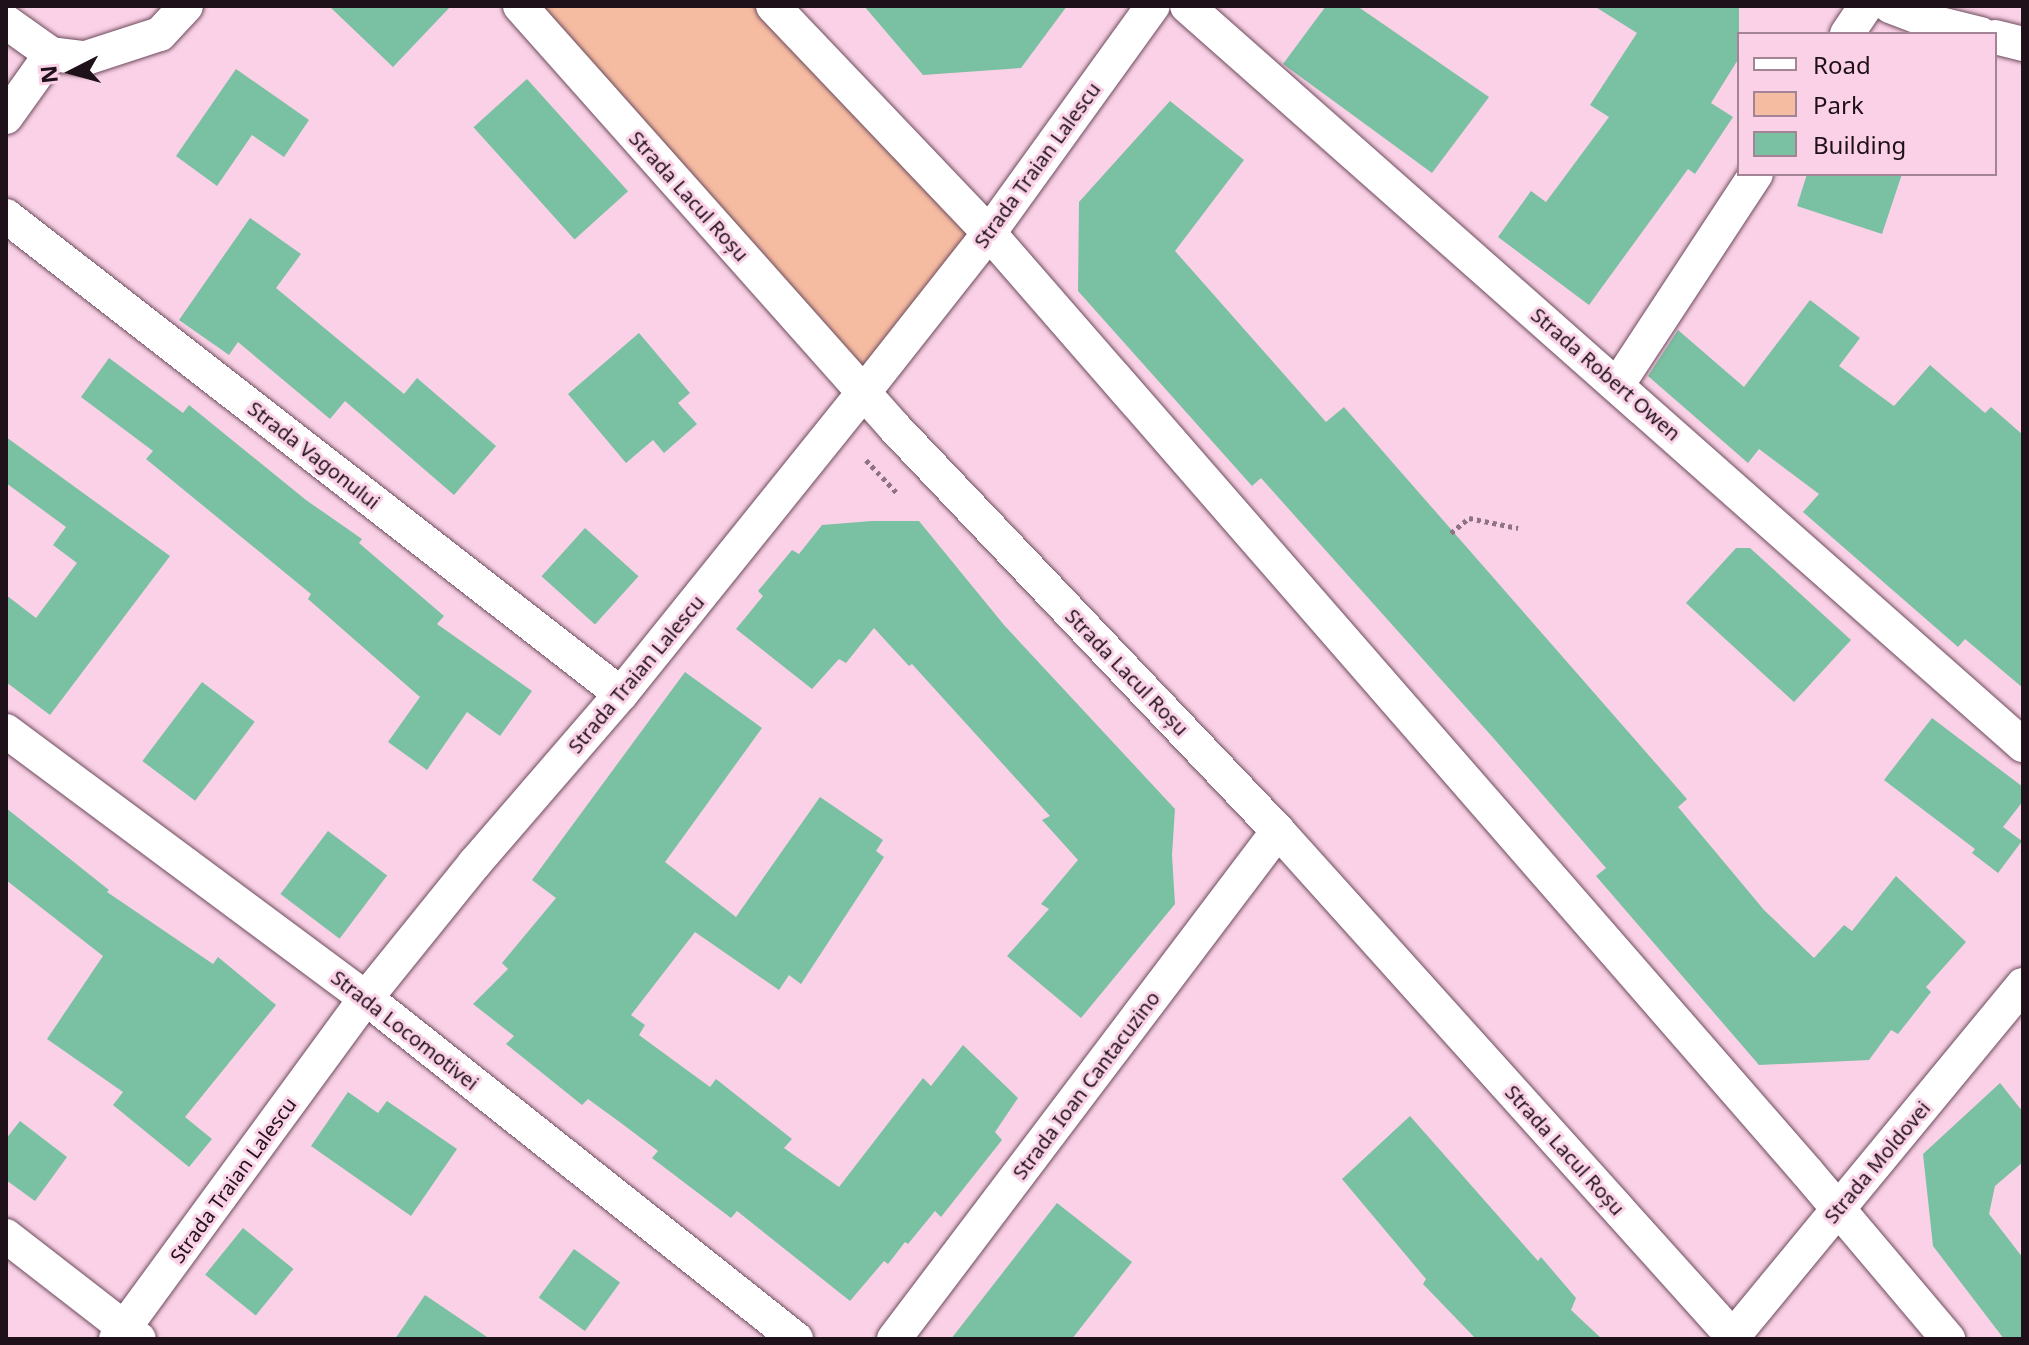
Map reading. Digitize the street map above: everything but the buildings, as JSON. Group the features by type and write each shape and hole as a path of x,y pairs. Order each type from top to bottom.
{"street":[{"path":"6,22 51,54 86,58 160,34 186,6"},
{"name":"Strada Lacul Roșu","path":"520,6 864,392 1278,831 1733,1338"},
{"path":"773,6 989,233 1839,1209 1948,1339"},
{"name":"Strada Traian Lalescu","path":"126,1335 366,998 475,863 621,694 864,392 989,233 1153,6"},
{"name":"Strada Robert Owen","path":"1187,6 2023,745"},
{"path":"1848,32 1866,6"},
{"path":"1890,6 1932,22 1973,32"},
{"path":"1997,38 2023,44"},
{"path":"6,117 51,54"},
{"path":"1618,384 1755,176"},
{"name":"Strada Vagonului","path":"6,216 621,694"},
{"name":"Strada Locomotivei","path":"6,731 366,998 796,1339"},
{"name":"Strada Ioan Cantacuzino","path":"894,1339 1278,831"},
{"name":"Strada Moldovei","path":"1733,1338 2023,985"},
{"path":"6,1236 126,1335"}],"path":[{"path":"1451,533 1469,518 1518,528"}],"green space":[{"path":"523,6 786,6 989,233 864,392"}]}
